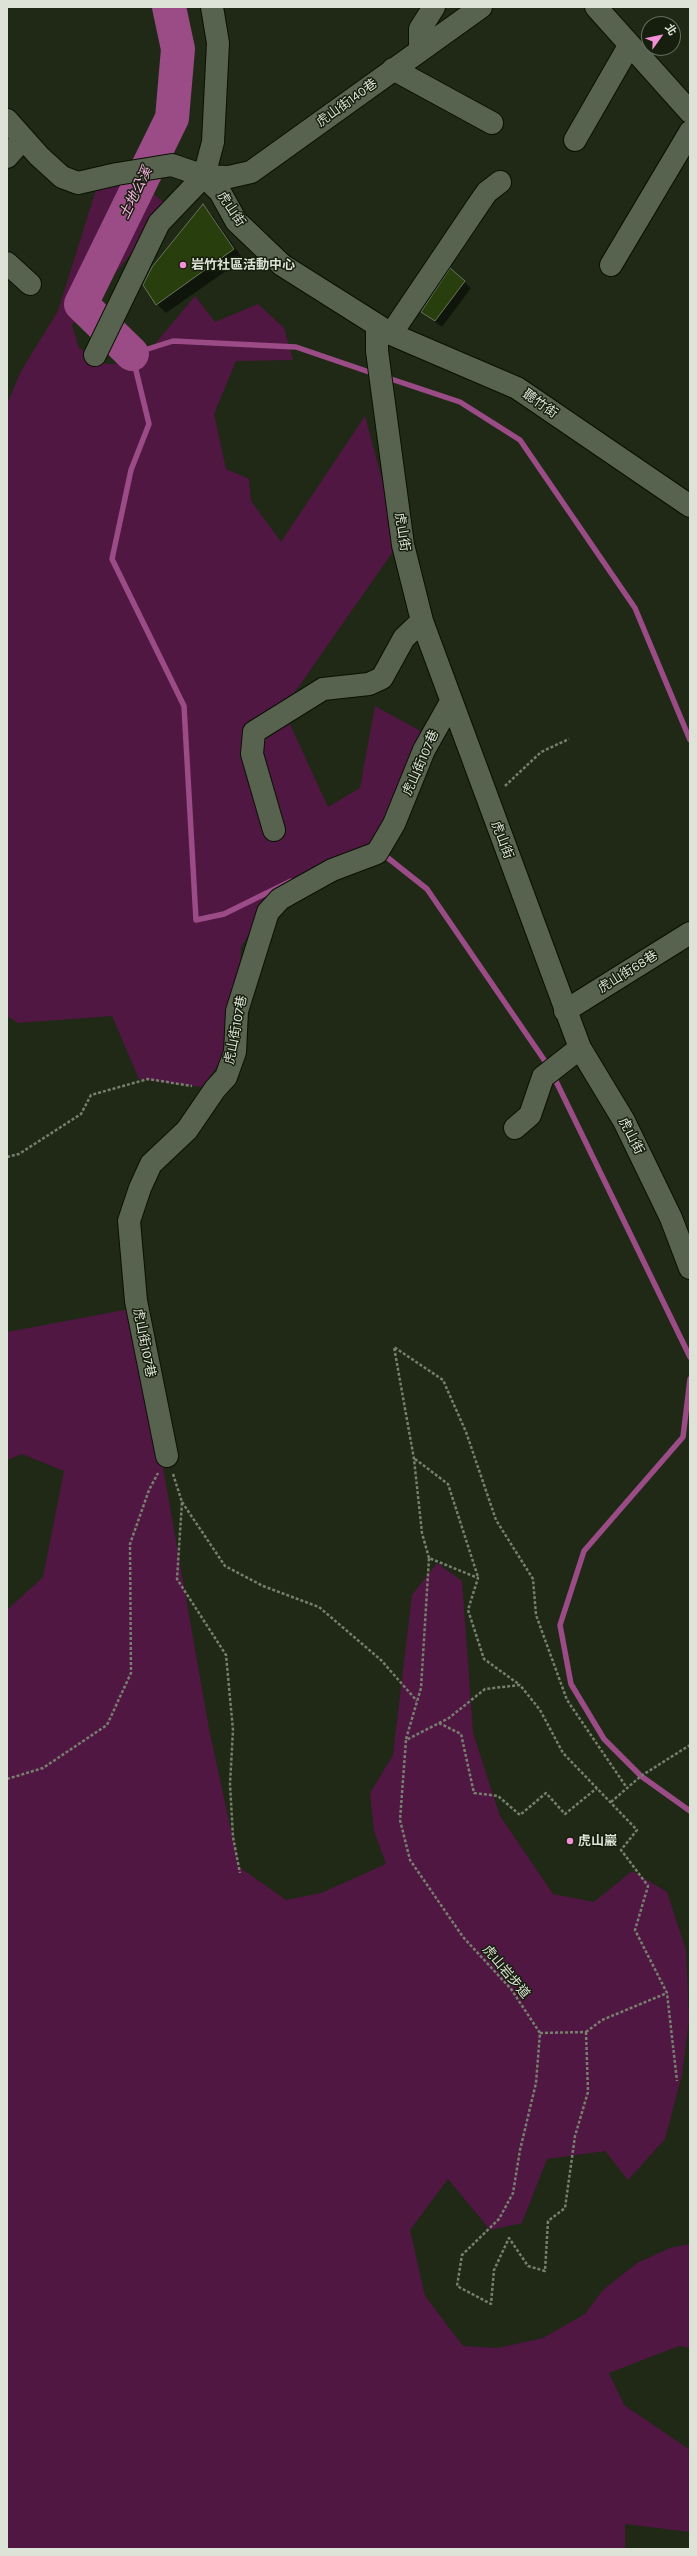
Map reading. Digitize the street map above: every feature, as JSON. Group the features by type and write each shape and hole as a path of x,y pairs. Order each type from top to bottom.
{"street":[{"path":"420,50 420,29 434,7"},
{"name":"虎山街140巷","path":"204,176 229,177 251,172 481,7"},
{"path":"596,7 629,46 690,112"},
{"path":"95,355 159,223 204,176 212,142 218,43 215,8"},
{"path":"575,140 629,46"},
{"path":"393,69 492,123"},
{"path":"7,120 39,156 68,179 78,182 172,165 204,176"},
{"path":"611,265 690,132"},
{"path":"7,157 23,139"},
{"name":"虎山街","path":"204,176 220,192 236,221 282,265 384,330 377,350 403,544 422,621 488,804 580,1048 624,1120 671,1218 690,1268"},
{"path":"384,330 487,192 500,182"},
{"path":"7,264 30,284"},
{"name":"聽竹街","path":"384,330 517,388 687,498"},
{"path":"274,830 252,754 254,732 322,689 369,684 382,678 404,638 422,621"},
{"name":"虎山街107巷","path":"167,1456 136,1301 129,1221 151,1164 188,1130 215,1089 226,1077 235,1052 237,1011 268,912 280,899 332,870 377,853 394,824 424,750 451,702"},
{"name":"虎山街68巷","path":"565,1011 690,933"},
{"path":"515,1128 530,1115 543,1077 580,1048"}],"path":[{"path":"488,804 541,752 569,739"},
{"path":"7,1157 18,1154 81,1114 91,1095 115,1086 148,1079 215,1089"},
{"name":"虎山岩步道","path":"540,2033 511,1989 463,1937 410,1860 400,1820 406,1740 421,1688 429,1558 422,1533 414,1459 394,1347 443,1380 466,1432 496,1520 533,1579 536,1615 567,1700 627,1788"},
{"path":"167,1456 182,1502 225,1566 263,1586 319,1607 381,1660 417,1701"},
{"path":"7,1779 43,1768 107,1726 131,1673 130,1544 149,1490 167,1456"},
{"path":"414,1459 448,1484 478,1578 468,1610 484,1659 520,1685 540,1710 563,1753 637,1830 621,1850 648,1886 635,1930 667,1993 676,2081"},
{"path":"182,1502 177,1580 226,1655 233,1730 230,1784 233,1837 240,1873"},
{"path":"429,1558 478,1578"},
{"path":"406,1740 439,1722 485,1689 520,1685"},
{"path":"439,1722 461,1734 474,1793 498,1796 520,1815 546,1793 565,1814 597,1788"},
{"path":"611,1802 627,1788 690,1745"},
{"path":"586,2032 588,2092 575,2136 564,2208 548,2222 546,2270 528,2266 509,2238 494,2270 491,2304 456,2286 462,2254 500,2219 513,2193 520,2150 536,2083 540,2033 586,2032 602,2020 667,1993"}],"shaded area":[{"path":"124,172 164,202 140,243 72,325 79,348 106,364 139,363 195,296 215,322 258,304 284,328 293,360 236,361 214,414 226,469 249,479 251,501 281,542 365,416 399,543 283,709 328,807 360,788 375,706 437,740 368,854 274,893 241,947 237,1038 202,1087 139,1079 112,1016 18,1023 7,1016 7,404 21,371 58,311 99,180"},
{"path":"135,1308 209,1729 239,1867 286,1900 321,1893 386,1864 374,1831 370,1793 393,1755 412,1595 437,1563 462,1581 473,1733 500,1816 553,1894 594,1902 632,1871 667,1892 686,1950 689,2020 682,2075 665,2139 628,2180 605,2151 547,2159 522,2223 490,2230 448,2179 410,2230 425,2296 463,2346 498,2348 543,2338 585,2314 603,2290 637,2263 670,2248 690,2244 690,2348 679,2346 609,2373 624,2405 690,2450 690,2532 625,2524 625,2549 7,2549 7,1610 43,1577 64,1471 22,1454 7,1460 7,1332"}],"building":[{"name":"岩竹社區活動中心","path":"203,204 234,249 156,305 143,285 152,267"},
{"path":"450,268 465,281 435,321 421,312"}],"waterway":[{"name":"土地公溪","path":"132,354 81,304 172,118 178,49 169,7"},
{"path":"291,881 224,914 196,920 184,706 112,559 131,470 149,424 132,354 173,341 296,347 375,374"},
{"path":"385,377 460,402 520,440 635,608 690,740"},
{"path":"381,856 388,858 427,889 549,1067"},
{"path":"553,1075 690,1357"},
{"path":"690,1379 683,1437 584,1551 560,1625 571,1684 604,1739 641,1776 690,1811"}],"place":[{"name":"岩竹社區活動中心","path":"183,265"},
{"name":"虎山巖","path":"570,1841"}]}
